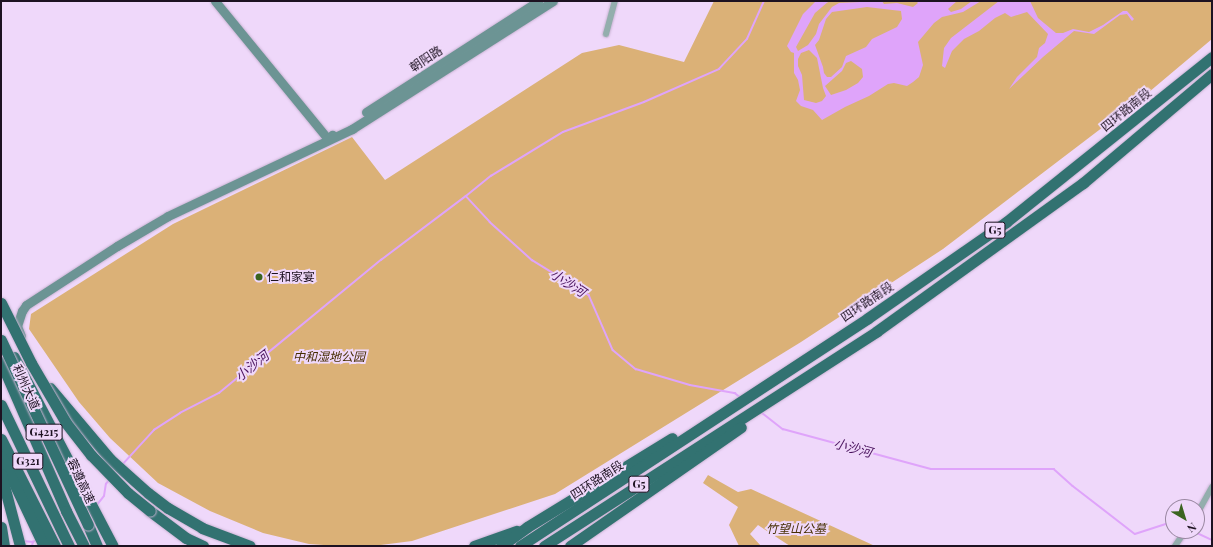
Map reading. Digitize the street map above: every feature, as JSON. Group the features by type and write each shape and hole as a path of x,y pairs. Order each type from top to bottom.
{"highway":[{"name":"四环路南段","path":"520,546 720,412 868,318 1006,222 1212,57"},
{"name":"G5","path":"544,546 740,423 877,331 1083,183 1212,74"},
{"path":"1,303 31,363 66,423 91,456 128,493 186,538 203,546"},
{"path":"1,340 10,349 113,546"},
{"name":"蓉遵高速","path":"1,340 97,546"},
{"path":"10,349 34,359"},
{"name":"利州大道","path":"1,362 66,511 84,546"},
{"path":"50,388 110,459 168,508 202,528 250,546"},
{"name":"G321","path":"1,406 67,542"},
{"path":"474,546 506,540 720,412"},
{"path":"570,546 740,423"},
{"path":"1,439 51,545"},
{"path":"1,456 35,527 51,545"},
{"path":"1,474 20,546"},
{"path":"1,527 4,543"}],"main road":[{"path":"215,1 328,139"},
{"name":"朝阳路","path":"328,139 348,124 538,1"},
{"path":"50,388 19,332 18,326 22,311 26,305 142,230 328,139 352,129 553,1"}],"street":[{"path":"606,34 615,1"},
{"path":"1205,500 1212,487"}],"green space":[{"name":"中和湿地公园","path":"714,1 1212,1 1212,39 1149,92 943,249 801,342 555,494 412,541 373,546 309,544 263,533 210,511 158,483 110,438 79,402 29,329 31,314 173,224 352,137 385,180 582,53 619,45 684,62"},
{"name":"竹望山公墓","path":"708,475 738,492 751,489 875,546 790,546 758,525 750,534 761,546 739,546 729,525 738,507 703,483"}],"shaded area":[{"path":"816,1 829,1 815,13 796,47 798,51 808,45 816,34 819,24 832,7 839,3 882,1 884,4 897,3 913,7 918,3 916,1 957,1 948,9 951,12 961,9 972,1 981,1 963,12 942,17 934,23 918,42 923,65 919,77 913,82 907,86 894,83 888,84 869,96 822,120 813,110 801,106 796,101 800,90 798,80 794,73 794,53 791,52 787,46 803,14","holes":["867,7 901,11 902,19 897,27 872,39 866,47 846,56 842,67 831,77 827,77 824,73 815,45 819,40 826,19 832,12","809,50 817,58 826,96 822,101 816,103 804,100 802,75 798,66 798,59 801,53","851,61 862,69 863,77 858,83 846,90 831,95 825,86 842,71 846,63"]},
{"path":"999,1 1030,1 1038,18 1056,33 1063,33 1073,29 1089,32 1103,25 1123,11 1127,11 1134,19 1132,21 1127,14 1120,15 1094,34 1074,31 1043,57 1009,89 1017,77 1037,57 1039,48 1045,43 1048,34 1027,12 1011,17 1005,13 995,18 979,31 964,39 952,51 945,68 942,66 944,48 951,38"}],"waterway":[{"path":"466,196 491,176 563,132 644,102 719,69 747,39 764,1"},
{"name":"小沙河","path":"123,464 154,430 180,413 219,393 381,260 466,196 490,222 532,260 589,295 613,350 636,369 690,385 735,393 740,397"},
{"name":"小沙河","path":"761,412 783,429 931,469 1054,469 1073,486 1135,534 1165,525"},
{"name":"小沙河","path":"97,505 104,496 106,484 110,479"},
{"name":"小沙河","path":"1205,537 1212,540"},
{"name":"小沙河","path":"23,541 33,542 37,540"},
{"name":"小沙河","path":"32,546 33,542"}],"place":[{"name":"仁和家宴","path":"259,277"}]}
